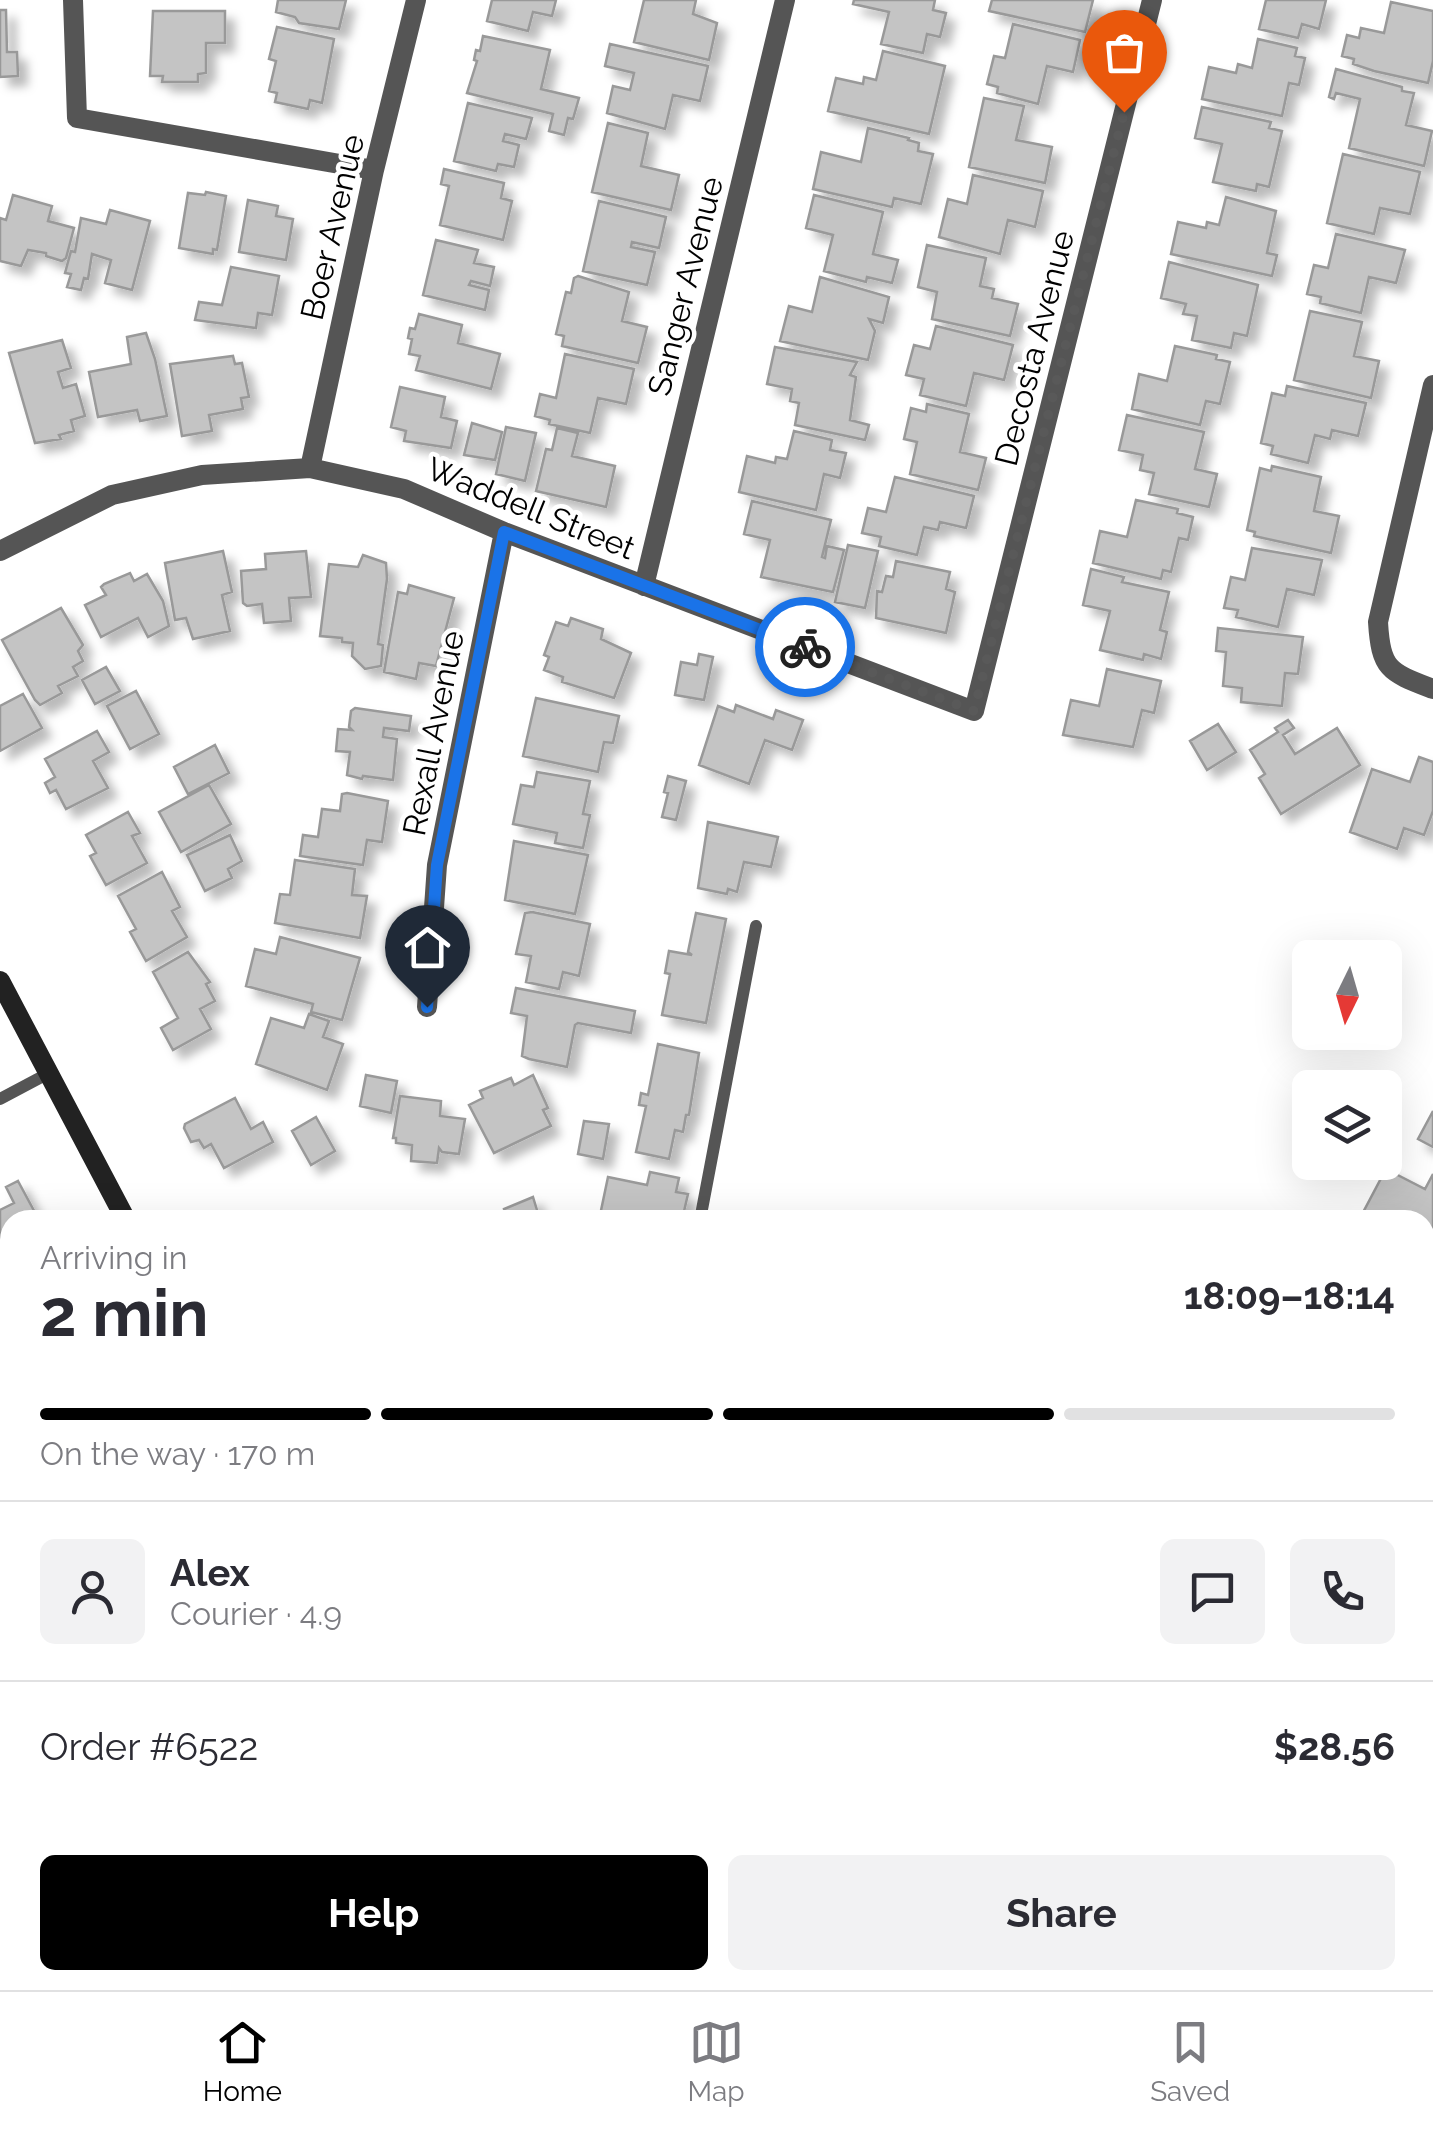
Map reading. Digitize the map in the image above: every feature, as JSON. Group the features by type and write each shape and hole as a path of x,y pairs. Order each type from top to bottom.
{"main road":[{"path":"0,980 120,1210"}],"street":[{"path":"73,0 77,118 374,170"},
{"name":"Boer Avenue","path":"310,468 374,170 416,0"},
{"name":"Sanger Avenue","path":"644,586 785,0"},
{"name":"Decosta Avenue","path":"974,711 1152,0"},
{"path":"1433,385 1378,622 1380,653 1396,675 1433,689"},
{"name":"Waddell Street","path":"0,551 112,495 202,475 310,468 404,489 504,532 974,711"},
{"name":"Rexall Avenue","path":"427,1007 437,865 504,532"}],"lane":[{"path":"702,1210 756,926"},
{"path":"0,1099 49,1074"}],"building":[{"path":"278,0 346,0 339,29 299,23 295,17 276,12"},
{"path":"492,0 556,0 552,16 533,12 528,31 487,21"},
{"path":"644,0 696,0 693,14 717,23 709,60 634,42"},
{"path":"854,0 935,0 933,10 946,13 940,37 927,34 923,53 881,44 889,12 853,4"},
{"path":"992,0 1093,0 1085,32 989,11"},
{"path":"1266,0 1326,0 1319,29 1302,24 1298,38 1259,29"},
{"path":"1391,2 1433,11 1433,61 1428,83 1374,71 1342,56 1347,35 1359,38 1361,28 1384,33"},
{"path":"0,10 6,10 7,52 17,52 18,76 0,77"},
{"path":"153,11 225,11 225,43 206,43 206,73 198,74 198,82 162,82 163,76 150,76"},
{"path":"1013,24 1080,40 1073,72 1047,66 1038,104 997,93 998,87 987,84 994,56 1005,58"},
{"path":"277,27 334,39 322,103 310,100 308,109 275,102 277,93 269,91 276,61 269,59"},
{"path":"483,36 550,50 541,89 579,98 564,135 549,131 553,114 467,93"},
{"path":"1258,39 1297,48 1295,56 1305,58 1299,85 1289,83 1282,116 1202,99 1209,67 1236,73 1238,64 1252,68"},
{"path":"610,44 708,66 700,101 673,95 665,129 607,113 613,86 630,90 634,73 605,66"},
{"path":"883,51 945,66 929,134 828,111 836,78 863,84 864,77 876,80"},
{"path":"1336,69 1414,93 1406,125 1432,131 1424,166 1349,148 1360,99 1336,93 1334,99 1329,97"},
{"path":"984,98 1024,106 1016,140 1052,147 1045,183 969,167"},
{"path":"468,103 532,118 526,139 505,134 503,141 519,145 514,167 498,164 496,171 454,161"},
{"path":"1202,107 1271,122 1269,128 1282,131 1269,187 1257,184 1256,191 1213,182 1222,144 1195,138"},
{"path":"608,123 648,133 641,166 679,175 671,210 592,192"},
{"path":"868,128 909,138 919,143 918,151 933,154 921,204 894,198 892,207 813,189 821,152 861,162"},
{"path":"1343,154 1420,172 1410,214 1380,208 1374,234 1327,223"},
{"path":"444,169 504,183 501,198 512,201 503,240 440,225 449,186 441,184"},
{"path":"973,175 1043,191 1035,227 1008,220 1000,254 939,237 948,199 967,204"},
{"path":"188,193 226,196 217,250 213,249 213,254 179,248"},
{"path":"13,195 52,206 48,221 74,228 66,258 62,261 28,250 21,266 0,261 0,218 6,220"},
{"path":"814,195 883,212 873,254 898,260 892,283 867,277 866,282 824,271 833,235 806,228"},
{"path":"1226,197 1276,211 1267,253 1277,255 1272,276 1171,254 1178,222 1206,228 1207,222 1219,225"},
{"path":"248,200 278,206 276,216 293,219 286,260 239,252"},
{"path":"599,201 666,217 659,248 632,242 631,247 655,252 647,285 583,271"},
{"path":"110,210 150,221 132,290 105,283 111,260 92,254 88,279 84,278 81,290 67,287 71,274 65,273 71,251 75,252 81,218 106,224"},
{"path":"1336,234 1405,250 1396,283 1369,277 1361,313 1320,303 1321,297 1307,294 1314,265 1328,268"},
{"path":"436,240 478,250 474,263 494,267 490,286 471,281 469,285 489,290 485,310 423,295"},
{"path":"927,245 986,258 980,286 994,289 992,298 1018,304 1010,336 932,319 937,292 918,287"},
{"path":"1169,262 1258,285 1247,336 1234,333 1231,348 1192,340 1197,316 1183,314 1186,304 1161,298"},
{"path":"231,267 279,276 272,315 258,313 256,328 195,320 199,302 222,305"},
{"path":"578,276 629,292 622,321 647,327 638,363 562,346 564,336 556,334 566,292 571,293"},
{"path":"820,277 889,297 883,323 869,319 875,331 868,360 780,341 789,306 812,312"},
{"path":"1310,311 1362,322 1354,356 1379,361 1371,398 1294,380"},
{"path":"419,314 462,325 458,343 500,354 491,389 416,370 420,356 409,354 412,339 408,338"},
{"path":"936,326 1013,345 1004,380 974,373 966,406 920,395 924,379 906,375 914,345 930,349"},
{"path":"146,333 167,416 140,421 137,410 98,417 89,372 131,364 127,337"},
{"path":"62,340 71,368 58,372 63,388 76,384 85,416 71,420 74,431 59,435 61,439 35,443 9,353"},
{"path":"1175,346 1217,355 1216,359 1230,362 1220,404 1206,401 1200,425 1132,409 1139,374 1167,381"},
{"path":"775,347 857,362 850,375 856,377 850,420 869,425 865,440 795,425 799,403 790,401 792,389 767,384"},
{"path":"565,354 634,369 626,404 598,398 590,433 549,424 550,420 535,416 540,394 556,398"},
{"path":"233,356 235,364 242,363 249,397 241,398 243,409 209,415 212,431 182,436 170,364"},
{"path":"1287,386 1366,403 1358,436 1332,430 1330,439 1315,435 1308,463 1271,454 1273,446 1261,443 1272,393 1285,396"},
{"path":"400,387 445,397 441,417 457,421 451,448 404,441 406,431 391,427"},
{"path":"927,404 969,414 960,452 986,458 978,490 910,474 917,442 904,439 911,408 926,412"},
{"path":"1127,415 1204,432 1195,469 1217,474 1209,507 1149,494 1154,473 1140,470 1143,455 1119,450"},
{"path":"472,423 502,432 495,460 464,455"},
{"path":"506,427 536,433 525,481 496,474"},
{"path":"557,428 578,433 572,456 615,466 606,507 536,491 546,449 552,450"},
{"path":"794,431 832,440 830,450 846,453 840,478 824,474 816,510 739,492 747,456 775,463 776,457 787,459"},
{"path":"1272,466 1321,477 1314,511 1339,516 1331,553 1254,536 1255,532 1247,530 1260,468 1271,471"},
{"path":"895,477 974,496 966,528 940,522 938,530 924,527 917,555 879,546 881,537 862,533 868,508 886,512"},
{"path":"1136,500 1178,509 1177,513 1193,517 1188,540 1179,538 1171,572 1163,570 1161,579 1093,563 1100,531 1127,537"},
{"path":"752,501 831,520 822,557 825,558 827,546 844,550 833,592 761,577 770,540 744,534"},
{"path":"848,545 878,551 865,608 835,602"},
{"path":"1252,548 1322,560 1314,595 1287,589 1278,627 1236,617 1238,610 1224,608 1231,577 1245,580"},
{"path":"223,551 232,592 222,595 230,631 193,639 186,618 175,620 165,563"},
{"path":"306,551 311,597 289,598 291,621 264,623 262,604 243,603 241,571 266,569 265,554"},
{"path":"363,555 386,563 387,579 378,644 383,645 381,666 365,669 352,656 353,643 320,636 329,564 358,567"},
{"path":"896,561 950,572 946,589 955,592 946,633 876,618 877,591 882,592 886,576 893,577"},
{"path":"1091,569 1124,577 1122,582 1169,592 1160,630 1167,632 1161,659 1144,654 1143,660 1100,650 1110,611 1083,605"},
{"path":"130,573 134,581 147,574 163,601 169,626 148,637 138,618 101,637 85,605 106,595 101,587 104,584"},
{"path":"409,585 454,598 436,666 419,663 416,679 384,672 398,592 407,594"},
{"path":"61,608 83,645 78,651 83,661 73,667 78,676 58,686 62,693 40,705 2,640"},
{"path":"571,618 603,629 601,639 631,653 614,698 562,682 563,677 544,670 549,657 544,655 556,622 568,626"},
{"path":"1218,628 1303,637 1298,674 1285,673 1282,706 1241,702 1242,688 1223,686 1226,652 1216,651"},
{"path":"699,654 713,657 704,700 675,695 681,662 697,665"},
{"path":"106,667 120,691 95,704 82,680"},
{"path":"1107,669 1161,681 1154,713 1142,710 1133,747 1063,735 1071,700 1099,706"},
{"path":"136,691 159,734 130,749 107,706"},
{"path":"23,694 42,728 0,751 0,706"},
{"path":"536,698 619,716 613,743 604,742 598,772 523,756"},
{"path":"736,705 773,719 776,710 803,720 792,750 765,740 749,784 699,765 718,706 734,712"},
{"path":"355,708 411,716 409,731 384,728 383,737 397,739 393,780 347,775 350,752 336,751 338,729 352,730 351,711"},
{"path":"1288,720 1294,728 1283,735 1295,754 1337,728 1360,765 1281,814 1259,778 1265,774 1250,750 1278,732 1275,728"},
{"path":"1218,724 1236,752 1207,770 1190,741"},
{"path":"97,731 109,752 93,761 108,788 66,809 56,790 50,793 45,783 55,777 45,759"},
{"path":"215,745 229,773 188,794 174,767"},
{"path":"1419,757 1433,762 1433,811 1424,835 1404,828 1397,849 1350,832 1372,769 1410,782"},
{"path":"537,772 590,781 583,814 590,815 583,848 555,843 557,833 513,824 521,785 534,787"},
{"path":"668,776 686,781 676,820 662,817"},
{"path":"209,785 231,824 181,852 159,812"},
{"path":"342,794 388,801 382,842 367,840 363,865 300,856 303,835 318,837 322,809 340,811"},
{"path":"128,812 140,833 132,836 147,863 106,885 90,856 96,853 86,835"},
{"path":"708,822 778,837 771,867 744,862 737,892 728,889 727,894 698,888"},
{"path":"230,835 242,861 228,869 232,878 205,891 187,855"},
{"path":"514,841 588,855 575,914 505,900"},
{"path":"295,860 355,869 352,895 367,896 360,938 275,923 280,894 290,895"},
{"path":"162,872 180,907 172,911 187,937 146,961 130,932 136,929 118,896"},
{"path":"525,913 590,924 579,976 563,972 559,989 526,982 531,956 516,954"},
{"path":"696,913 726,919 706,1023 662,1015 670,974 665,973 669,951 692,955 688,952"},
{"path":"280,937 360,958 342,1020 311,1012 313,1004 246,986 255,949 276,954"},
{"path":"188,952 210,982 206,984 215,1001 200,1009 211,1029 173,1050 161,1028 178,1018 153,972"},
{"path":"516,988 635,1011 631,1033 578,1023 567,1067 529,1059 522,1056 527,1016 511,1013"},
{"path":"309,1014 329,1021 323,1037 343,1044 327,1090 256,1064 271,1018 304,1028"},
{"path":"658,1044 699,1053 689,1115 683,1132 675,1130 669,1159 636,1152 646,1106 639,1105 641,1093 648,1095"},
{"path":"366,1075 397,1081 391,1113 360,1106"},
{"path":"533,1075 548,1108 543,1110 551,1126 494,1153 469,1105 483,1098 480,1091 511,1078 514,1085"},
{"path":"400,1096 441,1101 440,1116 465,1119 459,1154 439,1148 437,1163 411,1161 412,1145 396,1143 393,1138"},
{"path":"235,1098 251,1129 263,1122 273,1142 224,1168 211,1144 204,1148 199,1140 191,1142 184,1128"},
{"path":"1433,1111 1433,1147 1418,1139"},
{"path":"316,1117 335,1151 311,1165 292,1131"},
{"path":"584,1121 609,1124 603,1159 578,1154"},
{"path":"650,1172 679,1178 676,1192 688,1194 684,1210 601,1210 608,1177 647,1185"},
{"path":"1433,1174 1433,1210 1364,1210 1380,1180 1402,1177 1425,1189"},
{"path":"18,1181 34,1210 0,1210 14,1203 6,1187"},
{"path":"533,1197 537,1210 504,1210"}],"way so far":[{"path":"805,647 974,711 1124,112"}],"route":[{"path":"427,1007 437,865 504,532 805,647"}]}
